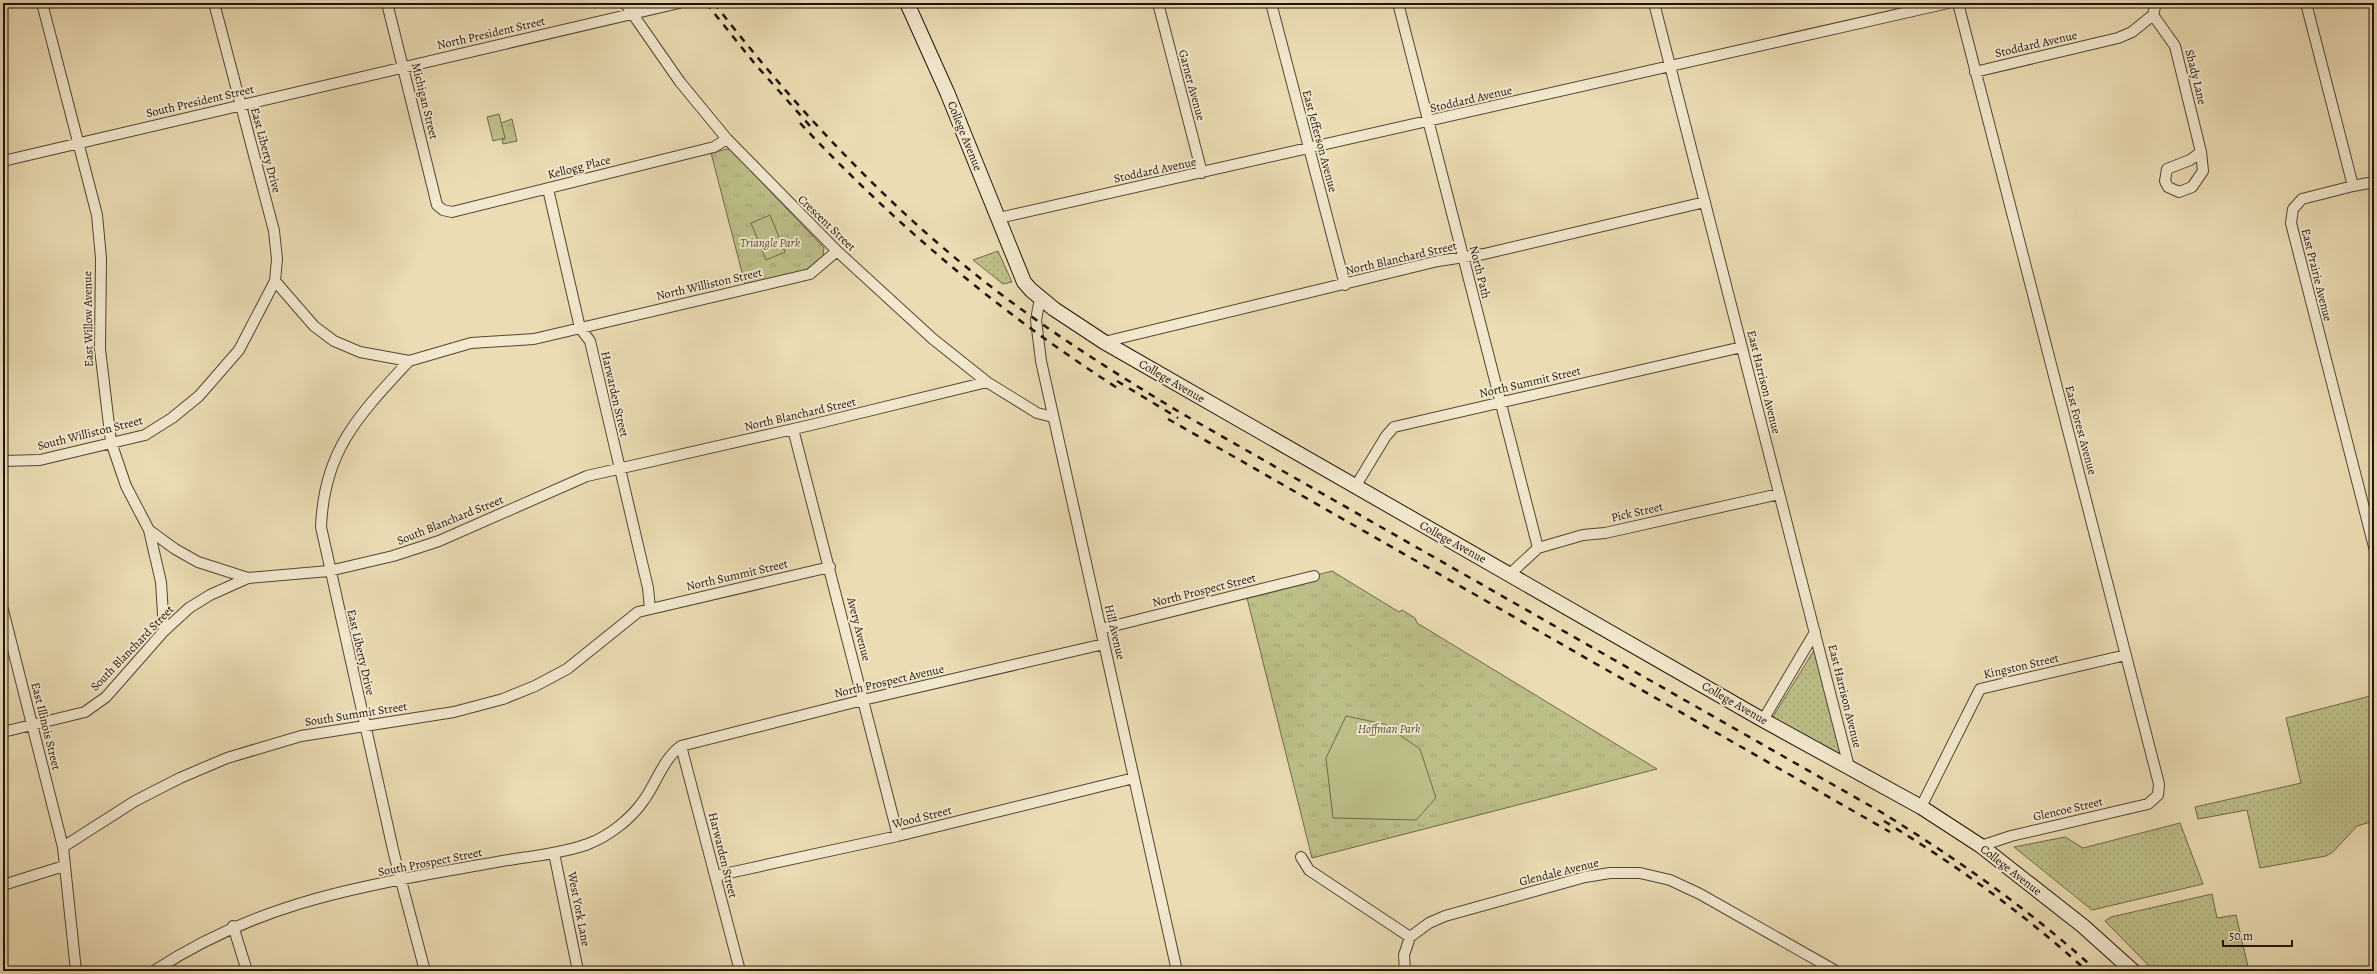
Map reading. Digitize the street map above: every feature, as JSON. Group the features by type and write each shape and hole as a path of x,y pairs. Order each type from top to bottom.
{"street":[{"name":"East Willow Avenue","path":"42,3 93,198 100,239 100,349 112,442 132,499 149,530 161,582 164,631"},
{"name":"East Liberty Drive","path":"214,3 274,230 277,259 276,281"},
{"name":"Michigan Street","path":"387,3 437,205"},
{"name":"Crescent Street","path":"625,3 680,82 727,139 837,251 933,339 986,382 1037,413 1053,418"},
{"name":"North President Street","path":"403,67 678,3"},
{"name":"College Avenue","path":"907,3 947,92 1024,282 1040,298 1104,342 1763,720 1922,807 1981,846 2083,926 2133,971"},
{"name":"Garner Avenue","path":"1158,3 1202,174"},
{"name":"East Jefferson Avenue","path":"1271,3 1345,285"},
{"name":"North Path","path":"1398,3 1462,257 1538,548"},
{"name":"East Harrison Avenue","path":"1654,3 1849,767"},
{"name":"Stoddard Avenue","path":"999,218 1202,174 1309,148 1671,68 1948,3"},
{"path":"1958,3 1975,72"},
{"path":"2153,15 2156,3"},
{"path":"2306,3 2353,186 2374,182"},
{"name":"Stoddard Avenue","path":"1975,72 2118,38 2132,32 2153,15"},
{"name":"Shady Lane","path":"2153,15 2175,46 2201,152"},
{"name":"South President Street","path":"3,161 403,67"},
{"name":"East Forest Avenue","path":"1975,72 2158,779 2158,795"},
{"name":"Kellogg Place","path":"437,205 443,210 452,212 714,147 727,139"},
{"name":"East Prairie Avenue","path":"2353,186 2302,199 2293,209 2291,223 2374,547"},
{"name":"Harwarden Street","path":"548,189 580,328 590,341 618,469 648,588 650,609"},
{"name":"North Blanchard Street","path":"1104,342 1345,285 1438,260 1484,254 1705,202"},
{"name":"North Williston Street","path":"580,328 810,274 837,251"},
{"path":"276,281 314,326 334,341 360,352 409,361 471,343 534,339 580,328"},
{"name":"South Williston Street","path":"3,461 40,460 145,435 172,418 199,396 239,350 276,281"},
{"name":"Hill Avenue","path":"1040,298 1036,320 1038,347 1177,971"},
{"name":"North Summit Street","path":"1356,487 1386,436 1394,427 1742,347"},
{"name":"East Liberty Drive","path":"409,361 370,403 338,451 331,466 324,497 321,528 401,880 425,971"},
{"name":"North Blanchard Street","path":"618,469 793,429 986,382"},
{"name":"Avery Avenue","path":"793,429 830,567 898,836"},
{"name":"South Blanchard Street","path":"3,732 85,712 106,697 164,631 194,604 248,578 330,571 418,549 587,476 618,469"},
{"name":"Pick Street","path":"1510,574 1538,548 1583,535 1604,533 1779,494"},
{"path":"149,530 175,549 198,562 248,578"},
{"name":"North Summit Street","path":"650,609 830,567"},
{"name":"North Prospect Street","path":"1101,629 1314,576"},
{"name":"South Summit Street","path":"63,847 135,801 205,767 301,736 454,712 503,698 535,686 581,658 638,612 650,609"},
{"name":"East Illinois Street","path":"3,610 63,847 64,866"},
{"path":"1763,720 1815,632"},
{"name":"North Prospect Avenue","path":"682,746 863,700 1104,644"},
{"name":"Kingston Street","path":"1922,807 1980,689 2126,655"},
{"name":"Harwarden Street","path":"682,746 740,971"},
{"name":"South Prospect Street","path":"154,971 233,926 317,897 401,880 554,853 588,844 621,824 644,800 671,754 682,746"},
{"name":"Wood Street","path":"715,876 898,836 1134,778"},
{"name":"Glencoe Street","path":"1981,846 2011,836 2148,804 2158,795"},
{"name":"West York Lane","path":"554,853 578,971"},
{"path":"1301,856 1309,870 1410,937 1404,955 1405,971"},
{"path":"3,885 64,866 76,971"},
{"name":"Glendale Avenue","path":"1410,937 1429,923 1445,916 1585,876 1610,873 1640,873 1670,880 1700,894 1836,971"},
{"path":"233,926 247,971"}],"green space":[{"path":"499,114 505,138 493,141 487,117"},
{"path":"512,119 517,141 503,144 502,139 505,139 501,123"},
{"name":"Triangle Park","path":"727,149 731,150 824,248 823,256 806,270 745,284 711,153"},
{"path":"770,215 785,252 766,260 751,223"},
{"path":"998,251 1012,282 1003,284 973,260"},
{"name":"Hoffman Park","path":"1332,571 1399,612 1402,610 1415,618 1417,623 1657,769 1312,858 1246,594"},
{"path":"1816,647 1845,762 1771,720"},
{"path":"2374,695 2374,821 2357,826 2333,852 2326,856 2260,868 2247,810 2198,819 2195,807 2301,783 2286,718"},
{"path":"1346,716 1384,724 1420,749 1436,798 1416,820 1333,818 1326,758"},
{"path":"2180,823 2203,884 2092,910 2014,847 2065,837 2083,848"},
{"path":"2212,894 2217,918 2236,915 2249,971 2154,971 2105,921 2111,917"}],"railway":[{"path":"706,3 755,64 810,126"},
{"path":"714,3 745,42 811,119 882,192 958,260 998,292 1042,324 1111,370 1181,413 1881,812 1992,886 2046,927 2097,971"},
{"path":"800,123 874,198 952,267 1035,332 1122,391"},
{"path":"1117,381 1178,418"},
{"path":"1168,419 1890,832"},
{"path":"1884,821 1963,872 2013,909 2086,970"}]}
